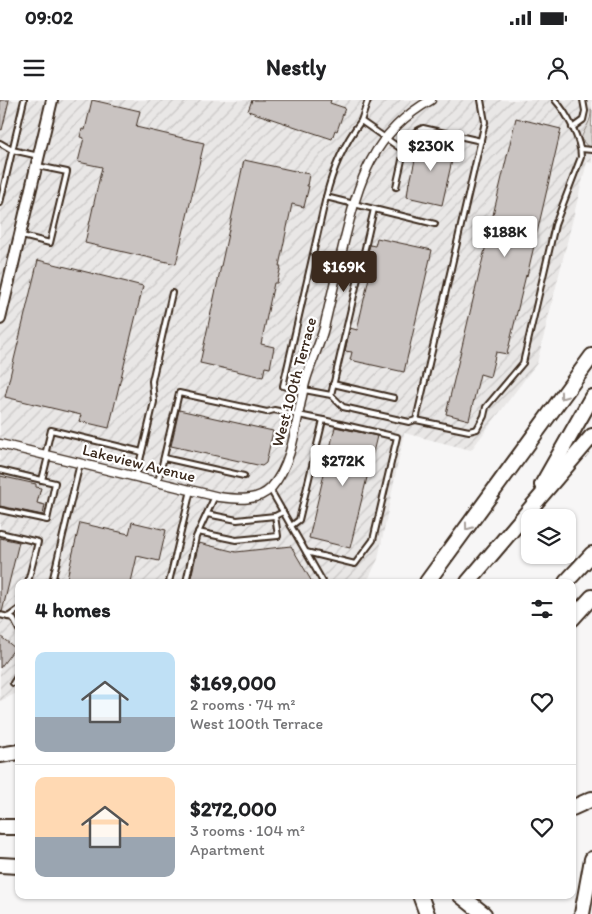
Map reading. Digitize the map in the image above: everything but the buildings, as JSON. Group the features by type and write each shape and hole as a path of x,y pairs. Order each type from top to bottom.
{"highway":[{"path":"429,579 592,356"},
{"path":"528,509 592,397"},
{"path":"529,509 592,436"},
{"path":"471,579 521,519"},
{"path":"569,579 592,554"},
{"path":"576,615 592,597"},
{"path":"0,755 15,753"},
{"path":"576,807 592,799"},
{"path":"0,827 15,827"},
{"path":"582,914 592,860"},
{"path":"0,865 15,866"},
{"path":"421,899 427,914"},
{"path":"465,899 484,914"}],"street":[{"path":"0,319 2,302 20,236 52,100"},
{"name":"West 100th Terrace","path":"270,489 287,459 303,390 324,328 353,204 364,172 385,139 412,112 431,100"},
{"name":"Lakeview Avenue","path":"0,444 215,496 244,500 260,495 270,489"}],"lane":[{"path":"0,203 24,100"},
{"path":"368,100 361,121 350,136 336,163 326,197 283,386 330,395 343,407 409,422 416,420 469,431 476,429 484,416 486,407 523,363 555,226 581,157 581,149 572,128 555,100"},
{"path":"416,420 485,122 481,100"},
{"path":"572,128 583,120 585,111 582,100"},
{"path":"361,121 404,152"},
{"path":"396,187 404,152 410,136 415,132 423,128 481,141"},
{"path":"0,143 12,150 67,172 50,243 20,236"},
{"path":"581,149 592,150"},
{"path":"326,197 435,224"},
{"path":"330,395 374,209"},
{"path":"136,477 154,402 152,381 172,293"},
{"path":"333,384 394,398"},
{"path":"158,482 179,393 267,412 274,410 397,437 373,540 355,564 306,552"},
{"path":"291,526 299,520 323,420"},
{"path":"42,480 51,430 142,452"},
{"path":"164,458 244,476"},
{"path":"53,579 80,463"},
{"path":"0,470 56,483 47,520 0,510"},
{"path":"270,489 321,579"},
{"path":"170,579 191,490"},
{"path":"187,579 198,532 215,496"},
{"path":"207,514 237,520 274,516 283,512"},
{"path":"198,532 236,540 278,536 274,516"},
{"path":"0,534 38,542 29,579"},
{"path":"8,617 15,612"},
{"path":"0,615 15,620"}],"shaded area":[{"path":"0,100 592,100 592,163 587,162 537,363 471,450 404,433 378,559 368,579 15,579 15,694 0,701"},
{"path":"591,110 592,147 589,148 581,139 589,121"}]}
